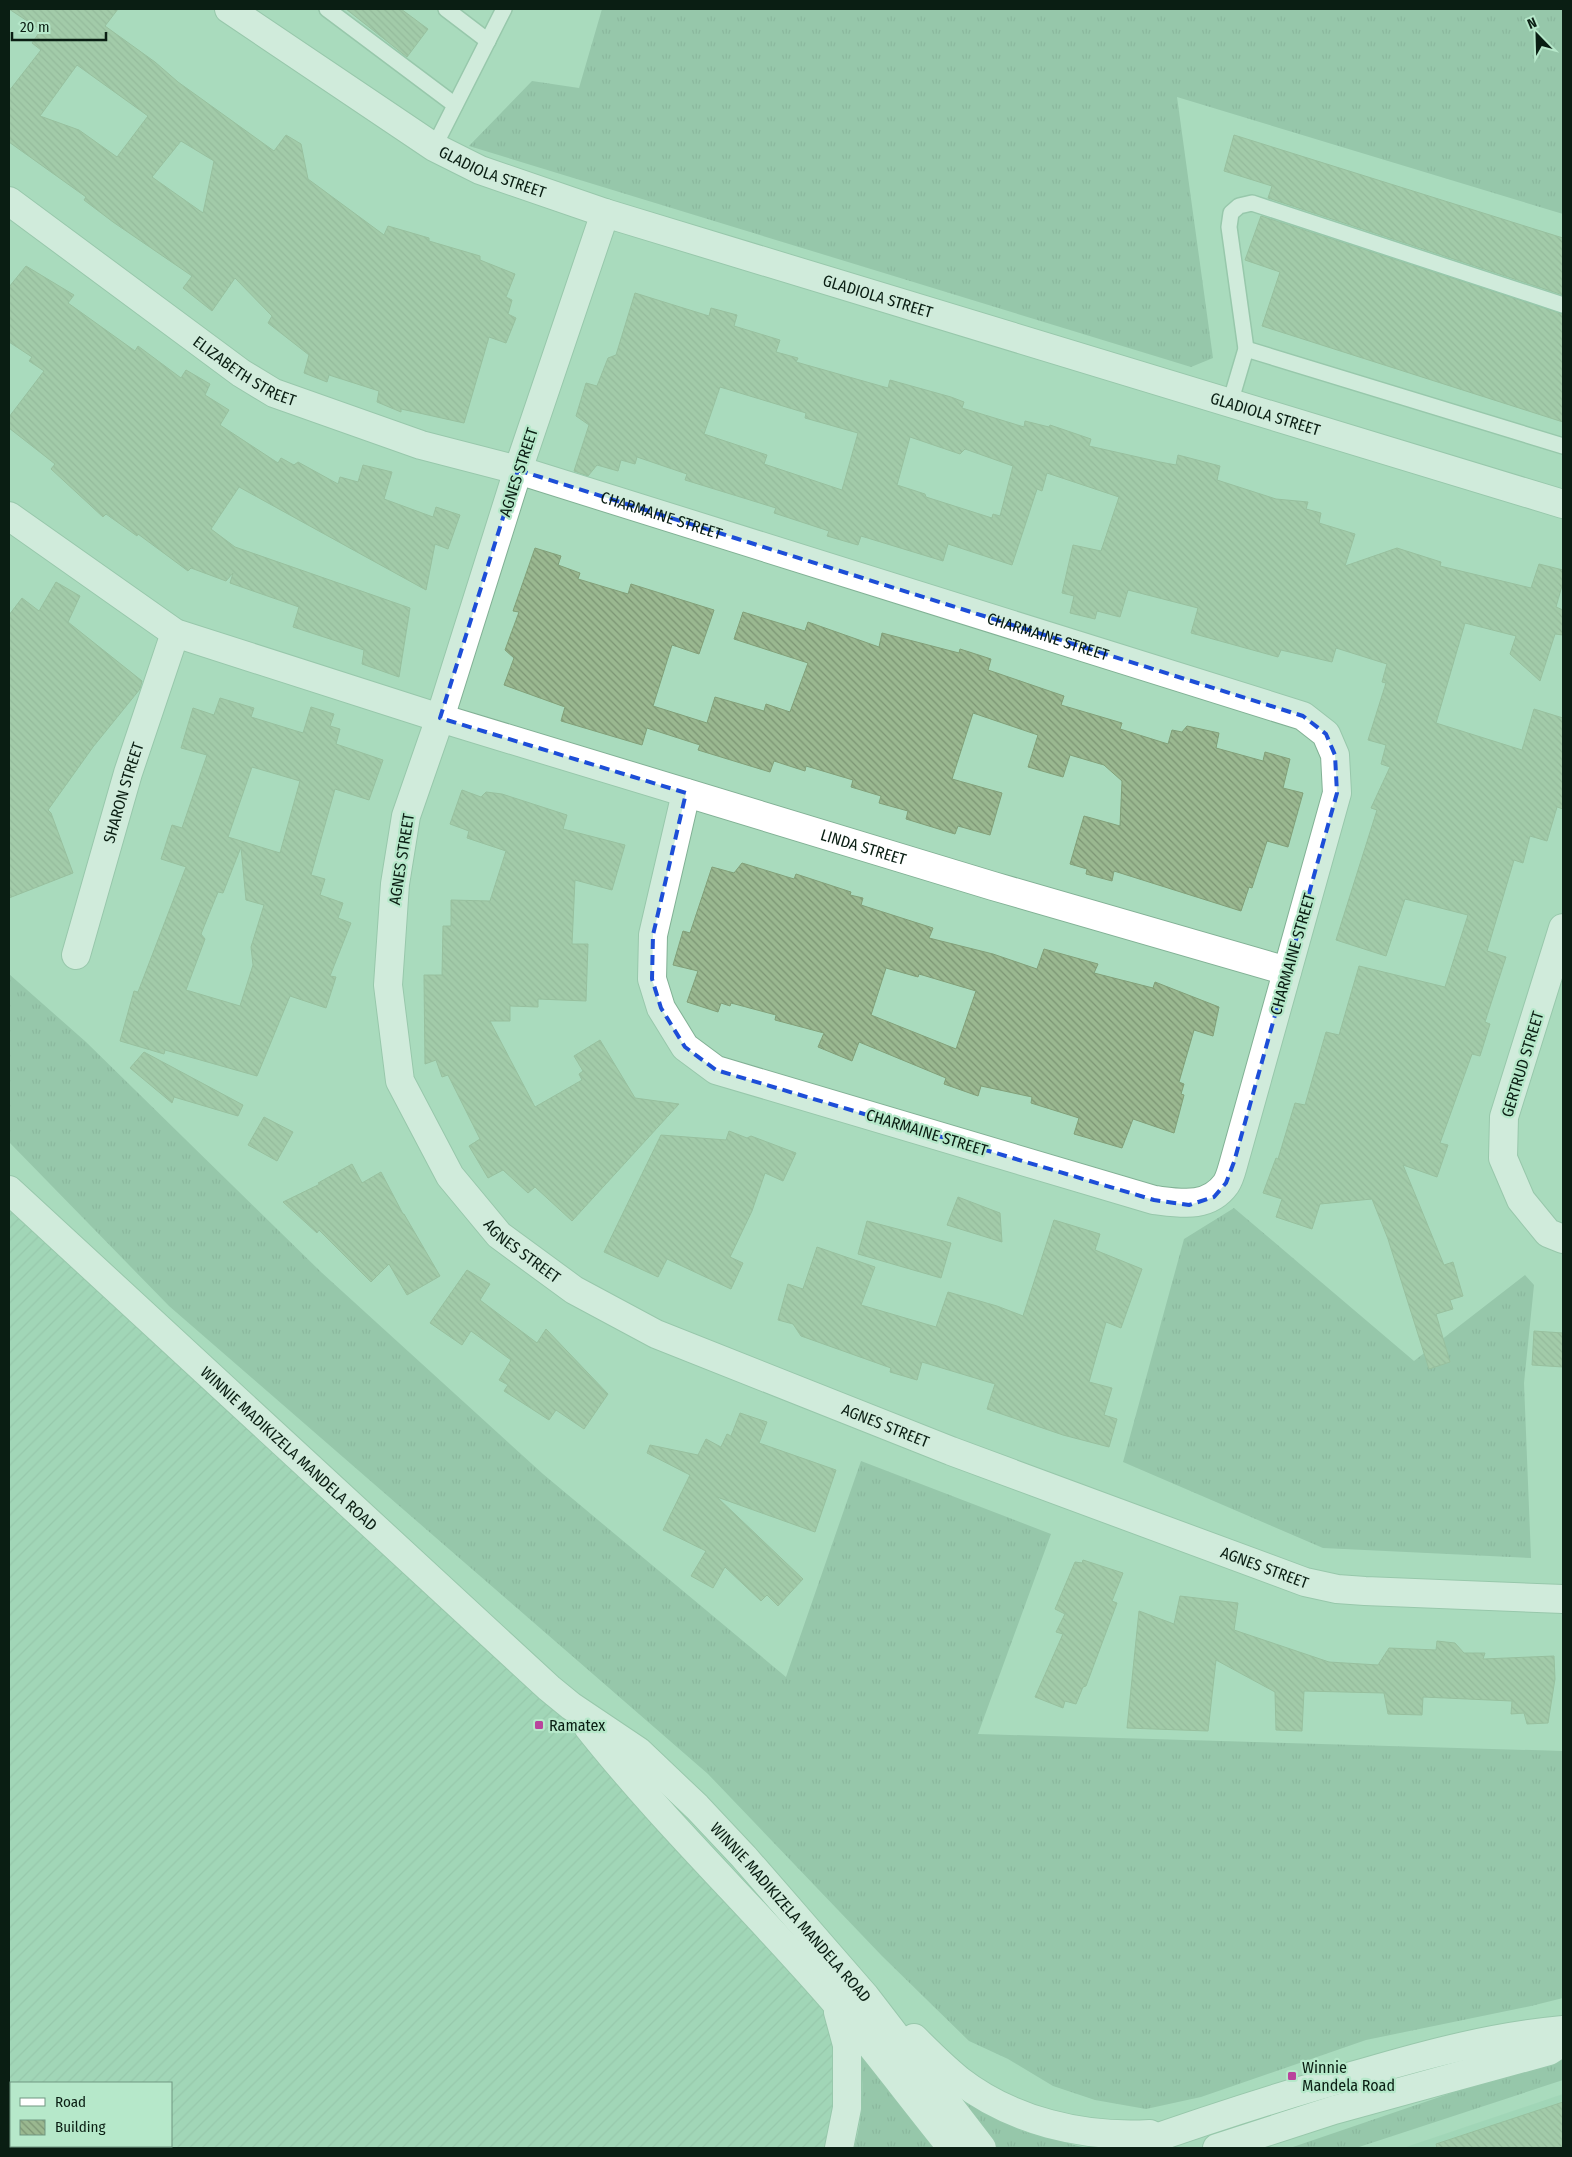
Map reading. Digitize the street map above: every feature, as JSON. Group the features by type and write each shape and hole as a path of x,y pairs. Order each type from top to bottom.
{"street":[{"name":"GLADIOLA STREET","path":"229,9 434,147 480,170 605,214 1230,403 1562,499"},
{"name":"ELIZABETH STREET","path":"9,201 241,373 274,393 420,445 518,470"},
{"name":"AGNES STREET","path":"605,214 518,470 440,718 406,816 395,884 388,985 400,1081 450,1176 499,1235 574,1290 656,1334 951,1451 1305,1582 1337,1589 1365,1591 1563,1599"},
{"name":"CHARMAINE STREET","path":"518,470 1304,716 1326,734 1335,755 1337,793 1234,1162 1226,1183 1214,1197 1189,1204 1154,1200 716,1070 685,1047 661,1008 652,979 653,935 686,793"},
{"path":"9,516 175,633 440,718"},
{"name":"SHARON STREET","path":"76,955 128,773 175,633"},
{"name":"LINDA STREET","path":"440,718 993,886 1287,971"},
{"name":"GERTRUD STREET","path":"1563,928 1504,1117 1503,1158 1521,1200 1548,1233 1563,1239"},
{"name":"WINNIE MADIKIZELA MANDELA ROAD","path":"9,1190 549,1688 571,1706 638,1751 697,1807 744,1857 865,1996 982,2148"},
{"name":"WINNIE MADIKIZELA MANDELA ROAD","path":"571,1706 624,1772 836,2003 952,2148"},
{"path":"865,1996 959,2080 997,2105 1039,2121 1089,2133 1129,2136 1169,2133"},
{"path":"836,2003 847,2045 848,2108 839,2148"},
{"path":"1127,2148 1306,2088 1418,2057 1521,2034 1563,2030"},
{"path":"1217,2148 1334,2110 1549,2051 1563,2042"},
{"path":"1253,2148 1282,2128"}],"lane":[{"path":"327,9 455,105"},
{"path":"446,9 488,41"},
{"path":"434,147 504,9"},
{"path":"1230,403 1246,349 1229,226 1231,213 1240,206 1252,203 1563,305"},
{"path":"1246,349 1563,446"}],"highlighted area":[{"path":"518,470 1303,716 1326,734 1335,755 1337,793 1234,1162 1226,1183 1214,1197 1189,1205 1154,1200 716,1070 685,1047 661,1008 652,979 653,935 686,793 440,718"}],"shaded area":[{"path":"9,1190 549,1688 836,2003 839,2148 9,2148"},
{"path":"1563,2094 1563,2148 1403,2148"}],"green space":[{"path":"602,9 1563,9 1563,214 1177,97 1213,358 1191,367 469,146 532,81 579,88"},
{"path":"9,974 86,1042 321,1272 543,1474 786,1677 861,1461 1051,1534 978,1734 1563,1751 1563,1998 1366,2040 1201,2097 1146,2109 1095,2100 1053,2086 1008,2059 969,2041 882,1956 708,1774 169,1306 9,1142"},
{"path":"1234,1208 1414,1361 1525,1275 1534,1285 1524,1383 1531,1558 1323,1548 1123,1462 1184,1239"},
{"path":"859,2046 935,2148 854,2148 860,2123 862,2097"},
{"path":"1563,2055 1563,2080 1356,2148 1290,2148"},
{"path":"959,2097 1022,2131 1086,2148 996,2148"}],"building":[{"path":"9,9 118,9 105,26 155,62 178,82 274,151 286,135 301,144 308,179 384,235 388,226 429,238 429,241 480,256 480,260 515,274 506,297 512,300 508,314 516,318 506,343 489,337 464,423 401,409 401,412 377,402 379,391 329,375 327,382 304,373 309,355 268,323 272,316 235,278 212,311 183,288 192,276 113,222 84,200 86,197 9,142 9,91 41,50 32,43 41,30","holes":["77,65 148,116 117,157 79,130 40,116","181,141 214,161 203,213 152,177"]},
{"path":"346,9 401,9 428,29 407,57"},
{"path":"1234,135 1563,238 1563,295 1268,198 1272,186 1224,171"},
{"path":"1261,216 1563,314 1563,422 1262,326 1280,272 1245,260"},
{"path":"26,266 74,295 68,303 135,351 138,346 181,378 186,370 210,384 205,395 229,410 220,425 278,463 281,458 294,465 298,462 338,484 340,477 358,482 363,465 392,472 384,499 433,517 436,507 460,515 448,549 435,544 426,590 239,487 211,529 235,547 410,608 399,677 362,664 364,650 293,627 299,607 230,583 233,573 226,581 191,568 188,571 138,534 137,536 106,514 103,517 51,469 55,464 9,428 9,417 44,371 29,361 32,357 9,342 9,287"},
{"path":"635,293 709,316 711,308 737,315 734,326 780,340 776,352 798,358 796,362 888,388 890,380 951,397 964,402 962,408 1024,427 1025,421 1049,427 1050,425 1091,439 1089,446 1176,465 1178,455 1220,466 1217,480 1276,499 1308,502 1306,509 1321,513 1319,523 1355,534 1345,566 1397,548 1441,562 1440,566 1531,588 1539,564 1563,570 1563,582 1556,607 1563,610 1563,635 1555,634 1540,681 1510,654 1516,636 1465,623 1436,723 1522,750 1534,709 1563,718 1563,809 1557,807 1547,841 1530,836 1523,863 1514,860 1487,951 1506,957 1485,1022 1490,1024 1480,1056 1472,1054 1440,1143 1448,1145 1437,1177 1403,1165 1444,1265 1453,1262 1463,1296 1450,1300 1453,1309 1436,1314 1450,1362 1429,1369 1388,1239 1372,1199 1320,1204 1312,1229 1276,1217 1282,1199 1263,1193 1276,1158 1278,1159 1295,1103 1305,1105 1326,1032 1339,1035 1359,966 1445,987 1468,915 1405,899 1386,956 1336,940 1377,810 1371,808 1390,767 1381,764 1386,745 1368,740 1386,683 1382,682 1387,664 1336,648 1332,662 1281,650 1278,657 1191,633 1198,608 1128,590 1120,617 1097,611 1095,619 1070,613 1074,596 1062,593 1073,545 1101,551 1119,497 1047,473 1042,491 1037,489 1012,565 948,544 943,561 861,536 858,545 827,536 829,531 774,513 776,508 685,480 687,474 637,457 635,464 621,460 618,471 597,465 588,476 574,471 589,425 576,416 586,383 597,386 608,358 616,355","holes":["720,387 806,413 805,418 858,433 842,490 764,464 767,455 704,434","910,437 960,454 965,449 1013,466 1000,516 993,514 992,518 926,497 925,494 897,485"]},
{"path":"535,548 561,556 558,565 580,573 578,579 628,594 631,584 714,610 699,654 672,645 653,706 707,723 715,697 764,711 766,704 790,712 808,663 734,639 743,612 805,631 808,622 879,647 882,633 959,653 960,649 991,659 988,670 1064,696 1061,705 1122,723 1120,729 1168,744 1172,730 1182,732 1187,726 1219,733 1216,748 1263,761 1265,752 1290,759 1283,788 1303,793 1288,847 1267,841 1252,888 1249,887 1241,911 1114,871 1112,881 1086,874 1087,869 1070,864 1084,816 1120,826 1122,781 1104,765 1070,755 1063,777 1028,767 1038,735 973,713 952,779 1002,793 990,835 958,826 955,834 906,819 908,811 879,803 881,796 851,787 853,780 806,766 805,771 774,761 770,772 698,750 700,745 647,728 642,745 561,721 565,707 504,685 514,658 505,650 519,612 513,611"},
{"path":"56,582 80,596 68,622 142,681 140,689 93,747 48,810 51,813 73,873 9,898 9,615 22,598 39,611"},
{"path":"220,698 254,708 251,717 303,733 311,707 334,714 330,726 340,729 336,744 383,760 369,800 335,789 311,875 325,879 320,895 343,903 338,918 351,923 330,976 336,977 326,1008 290,996 257,1076 165,1050 164,1054 120,1041 134,991 138,992 186,867 161,859 172,825 182,828 207,755 181,748 193,708 214,715","holes":["252,767 300,781 280,853 228,837","241,847 246,900 264,905 251,947 253,965 240,1006 186,990 205,939 201,934 218,892 223,893"]},
{"path":"462,790 481,797 486,792 502,794 567,815 563,829 625,845 612,890 575,880 572,944 588,944 586,1001 538,999 538,1007 510,1006 510,1021 490,1021 535,1107 582,1080 579,1074 583,1071 574,1056 600,1040 635,1098 679,1104 572,1221 535,1187 528,1193 503,1170 488,1178 469,1146 480,1139 448,1075 442,1077 436,1060 425,1064 424,975 442,975 443,926 451,926 451,900 490,901 506,851 467,838 469,831 450,824"},
{"path":"742,863 794,879 796,874 851,892 850,895 863,898 861,905 933,928 929,938 993,954 1037,969 1044,949 1098,964 1094,973 1153,988 1155,982 1219,1007 1213,1036 1194,1030 1179,1082 1184,1084 1181,1094 1184,1095 1174,1133 1133,1119 1122,1148 1074,1134 1079,1118 1031,1103 1032,1097 981,1086 978,1096 944,1084 946,1078 859,1042 852,1061 818,1047 824,1033 775,1020 776,1015 731,1003 730,1006 721,1003 718,1012 687,1002 698,971 673,965 683,931 690,933 712,867 734,873","holes":["886,968 918,977 919,974 976,991 956,1049 871,1015"]},
{"path":"144,1052 243,1105 238,1116 174,1097 172,1103 130,1068"},
{"path":"264,1117 293,1132 277,1161 248,1145"},
{"path":"729,1131 747,1138 751,1136 796,1153 783,1181 765,1173 752,1211 730,1257 743,1263 731,1289 667,1259 658,1277 604,1252 661,1135 726,1140"},
{"path":"352,1164 362,1183 381,1172 403,1214 440,1276 407,1295 389,1264 371,1282 319,1230 317,1233 283,1202 320,1184 318,1183"},
{"path":"958,1197 1000,1213 1002,1242 947,1225"},
{"path":"1054,1220 1100,1234 1095,1250 1142,1269 1121,1328 1106,1322 1089,1382 1112,1388 1104,1415 1117,1419 1109,1447 1063,1435 987,1409 995,1384 922,1362 917,1380 890,1372 891,1368 801,1336 793,1324 778,1320 788,1284 803,1289 817,1247 875,1267 861,1305 936,1327 948,1292 997,1306 1023,1316"},
{"path":"867,1221 951,1243 941,1278 858,1254"},
{"path":"467,1270 490,1284 480,1300 537,1343 546,1329 608,1394 584,1429 556,1410 549,1420 504,1391 508,1385 499,1380 511,1360 471,1331 462,1345 430,1323"},
{"path":"1534,1331 1563,1333 1563,1367 1532,1365"},
{"path":"740,1413 767,1422 759,1443 836,1470 815,1532 717,1497 803,1579 778,1606 767,1595 761,1601 725,1567 713,1588 691,1576 706,1551 663,1530 690,1475 647,1453 650,1445 698,1455 706,1439 721,1447 727,1434 731,1436"},
{"path":"1083,1560 1123,1573 1112,1601 1117,1603 1086,1686 1083,1687 1076,1704 1065,1701 1063,1708 1035,1697 1063,1634 1056,1632 1065,1614 1055,1609 1075,1562 1082,1563"},
{"path":"1180,1596 1238,1603 1234,1630 1329,1662 1378,1665 1389,1648 1436,1650 1437,1641 1455,1643 1464,1653 1485,1653 1483,1659 1554,1656 1555,1679 1548,1723 1527,1724 1524,1713 1511,1714 1512,1701 1423,1697 1422,1715 1388,1714 1384,1693 1304,1691 1302,1731 1276,1730 1275,1692 1216,1660 1208,1731 1127,1728 1139,1611 1174,1624"},
{"path":"1563,2102 1563,2148 1437,2148 1436,2144"}],"place":[{"name":"Ramatex","path":"539,1725"},
{"name":"Winnie Mandela Road","path":"1292,2076"}]}
